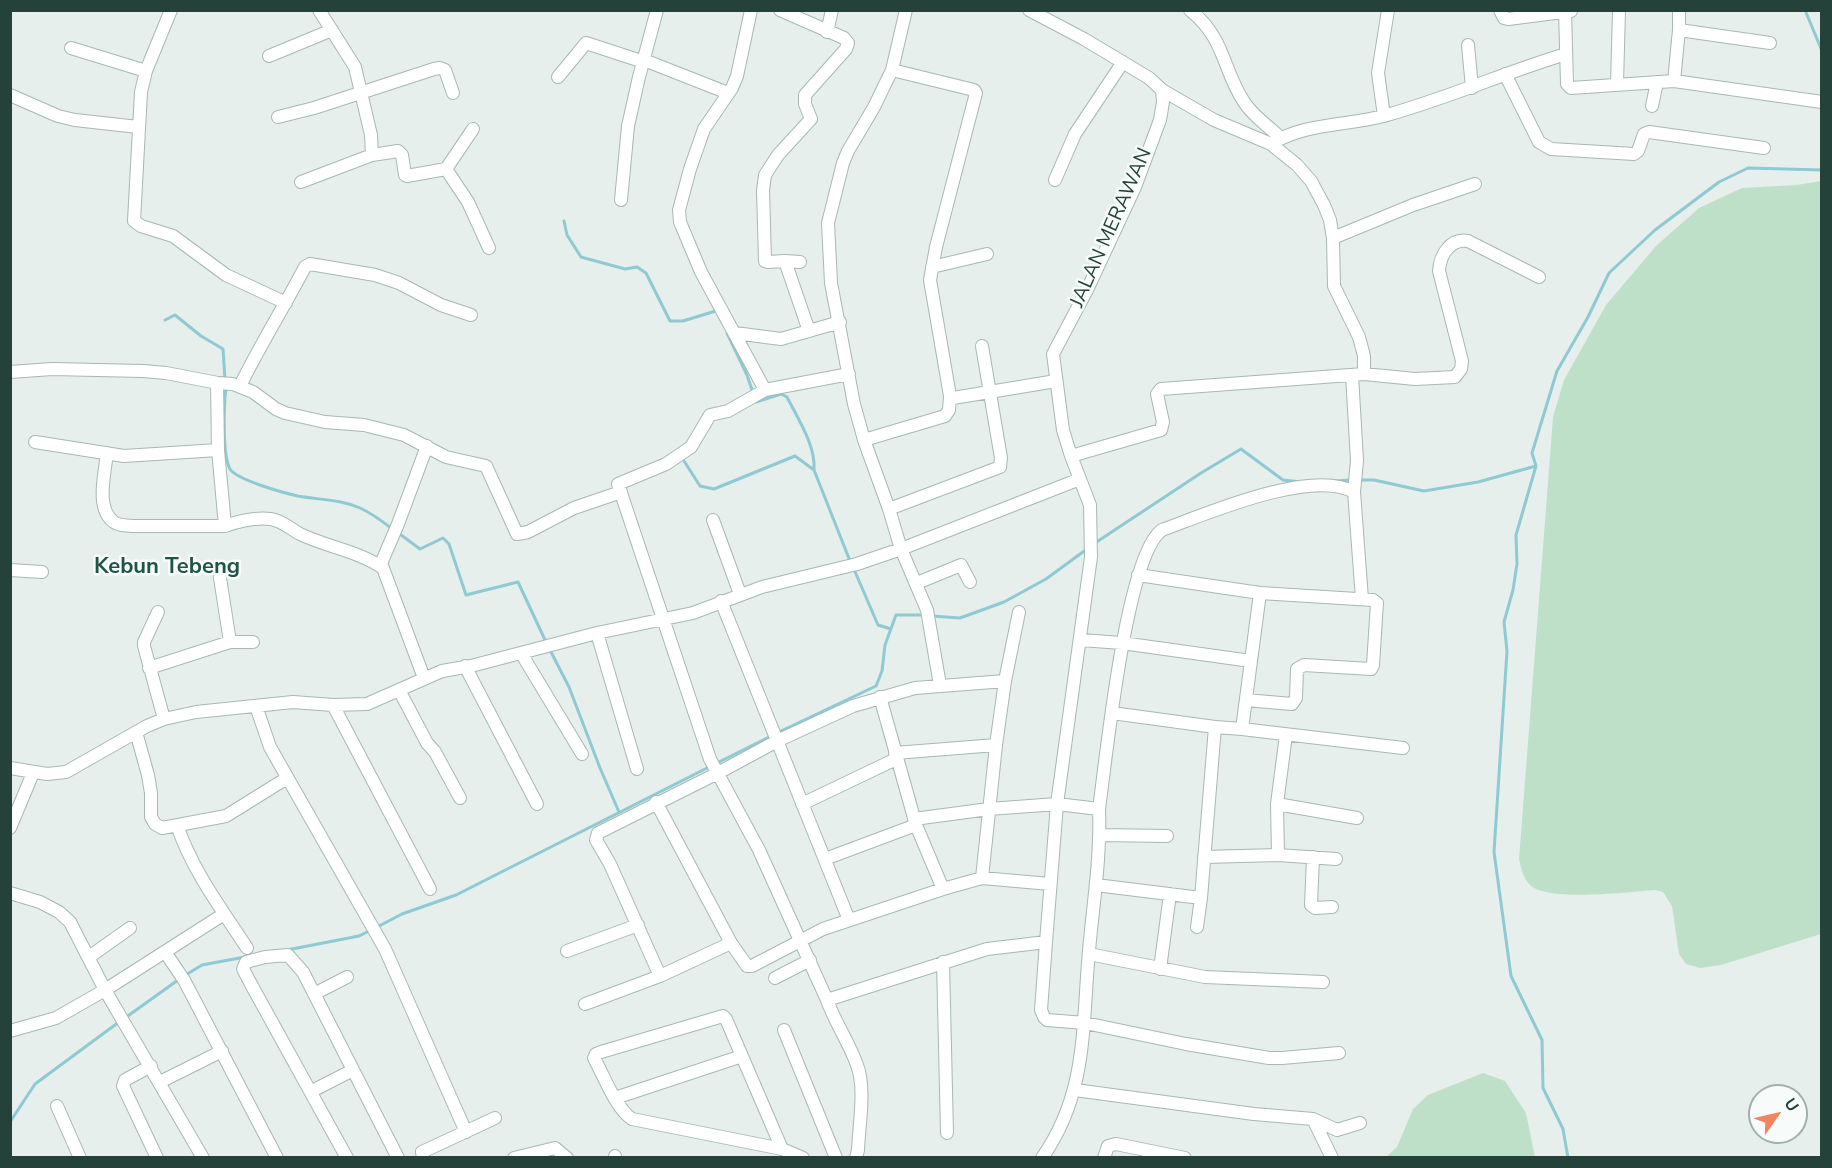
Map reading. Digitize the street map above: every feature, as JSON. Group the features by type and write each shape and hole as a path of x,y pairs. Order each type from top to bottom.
{"street":[{"path":"171,10 146,71 141,92 133,217 137,224 173,236 226,275 286,303"},
{"path":"319,10 355,67 371,135 372,155"},
{"path":"621,200 628,126 657,10"},
{"path":"751,10 739,70 728,93 704,129 679,210 680,222 689,245 764,391"},
{"path":"780,10 844,38 848,46 805,95 805,104 811,119 770,166 764,181 765,261 800,262"},
{"path":"826,32 832,10"},
{"path":"906,10 892,70 874,107 848,151 830,215 831,284 854,404 901,549 927,610 939,686"},
{"path":"1029,10 1123,62 1149,78 1162,90 1214,120 1276,141 1324,126 1383,116 1472,88 1505,74 1566,54"},
{"path":"1383,116 1378,73 1388,10"},
{"path":"1500,10 1504,18 1508,19 1567,11 1567,84 1570,87 1674,81 1821,102"},
{"path":"1617,84 1619,10"},
{"path":"1674,81 1679,30 1678,10"},
{"path":"1193,11 1216,39 1245,104 1311,181 1324,205 1331,226 1334,286 1359,337 1364,356 1358,374 1355,483 1362,599"},
{"path":"269,56 332,30"},
{"path":"1679,30 1770,43"},
{"path":"558,77 586,43 644,61 728,93"},
{"path":"1468,45 1472,88"},
{"path":"71,48 146,71"},
{"path":"1054,180 1075,134 1123,62"},
{"path":"278,117 438,68 445,70 453,93"},
{"path":"864,440 945,416 949,410 950,397 931,292 932,267 976,93 974,90 892,70"},
{"path":"1505,74 1539,142 1551,149 1634,154 1638,151 1644,134 1649,132 1764,148"},
{"path":"1652,106 1657,82"},
{"name":"JALAN MERAWAN","path":"1085,1023 1058,1021 1044,1017 1041,1010 1057,804 1081,640 1092,538 1090,505 1063,430 1053,354 1054,348 1087,290 1135,188 1160,120 1162,90"},
{"path":"10,95 58,116 138,127"},
{"path":"301,182 372,155 399,150 407,176 447,169 473,129"},
{"path":"447,169 468,202 489,248"},
{"path":"1332,238 1413,205 1475,184"},
{"path":"1071,456 1161,430 1163,422 1157,394 1161,389 1358,374 1415,379 1451,378 1460,372 1462,361 1439,271 1441,255 1464,240 1539,277"},
{"path":"932,267 987,254"},
{"path":"785,261 809,331"},
{"path":"236,385 260,344 274,326 305,267 310,264 375,275 399,283 441,305 471,315"},
{"path":"735,333 775,339 840,322"},
{"path":"889,509 1000,467 1001,458 982,346"},
{"path":"10,372 52,369 166,373 236,385 253,392 285,413 325,422 364,425 404,435 446,457 486,466 517,534 528,532 574,508 621,492"},
{"path":"849,374 764,391 728,411 710,414 691,447 666,464 618,484 662,620 714,767 759,850 810,960 834,1021 857,1065 861,1083 856,1158"},
{"path":"950,397 1056,381"},
{"path":"218,383 218,450 225,526"},
{"path":"35,442 124,456 218,450"},
{"path":"380,566 427,446"},
{"path":"107,453 104,508 112,521 118,524 225,526 240,521 270,519 283,523 300,534 380,566 390,584 424,678"},
{"path":"10,768 47,774 66,772 164,718 196,712 293,702 333,705 367,704 442,671 520,653 548,644 693,613 740,594 852,565 901,549 1080,479"},
{"path":"1042,1158 1075,1089 1085,1023 1100,835 1099,809 1122,643 1138,575 1155,537 1162,530 1273,492 1355,483"},
{"path":"713,519 740,594"},
{"path":"917,583 961,565 970,582"},
{"path":"10,570 42,572"},
{"path":"1138,575 1260,593 1373,600 1378,605 1372,668 1366,670 1300,666 1297,669 1295,700 1292,704 1246,700"},
{"path":"220,578 230,642"},
{"path":"1242,729 1260,593"},
{"path":"721,601 849,920"},
{"path":"158,612 144,642 164,718"},
{"path":"982,878 996,745 1005,681 1019,612"},
{"path":"597,633 637,769"},
{"path":"1081,640 1122,643 1251,661"},
{"path":"149,668 230,642 254,642"},
{"path":"520,653 582,754"},
{"path":"465,666 537,804"},
{"path":"660,976 596,837 598,833 714,767 853,706 915,687 1005,681"},
{"path":"399,690 460,798"},
{"path":"880,697 915,822 942,889"},
{"path":"333,705 430,889"},
{"path":"256,706 270,747 374,928 466,1132"},
{"path":"1112,712 1215,727 1403,748"},
{"path":"1197,927 1215,727"},
{"path":"136,732 148,776 152,821 162,828 226,816 287,778"},
{"path":"1278,855 1277,804 1286,735"},
{"path":"802,804 895,756 996,745"},
{"path":"10,828 33,773"},
{"path":"656,802 731,943 741,961 747,966 752,966 799,940 849,920 982,878 1050,884"},
{"path":"825,859 915,822 989,809 1057,804 1099,809"},
{"path":"1277,804 1357,819"},
{"path":"177,825 196,871 247,948"},
{"path":"1100,835 1167,836"},
{"path":"1204,857 1278,855 1336,859"},
{"path":"1313,857 1311,905 1315,908 1332,907"},
{"path":"1096,885 1201,897"},
{"path":"10,893 40,902 59,912 70,922 105,990 203,1158"},
{"path":"1160,969 1170,894"},
{"path":"10,1031 56,1018 105,990 224,914"},
{"path":"567,951 638,925"},
{"path":"89,957 130,928"},
{"path":"827,1000 987,949 1046,942"},
{"path":"585,1004 660,976 731,943"},
{"path":"165,952 182,977 277,1158"},
{"path":"1089,954 1205,977 1323,982"},
{"path":"347,1158 243,969 246,962 265,957 288,956 303,972 399,1158"},
{"path":"775,978 810,960"},
{"path":"943,962 946,1133"},
{"path":"314,994 347,976"},
{"path":"782,1149 726,1019 719,1016 596,1054 594,1058 615,1098 632,1119 782,1149 803,1158"},
{"path":"1085,1023 1269,1058 1339,1053"},
{"path":"784,1030 836,1158"},
{"path":"160,1082 222,1051"},
{"path":"615,1098 742,1056"},
{"path":"151,1066 125,1080 123,1086 157,1158"},
{"path":"312,1091 353,1070"},
{"path":"1075,1089 1254,1114 1312,1119 1337,1130 1360,1123"},
{"path":"57,1106 80,1158"},
{"path":"423,1158 422,1152 495,1118"},
{"path":"1312,1119 1332,1158"},
{"path":"1104,1158 1108,1146 1116,1144 1185,1158"},
{"path":"514,1158 555,1148 567,1158"}],"green space":[{"path":"1821,181 1821,934 1721,965 1700,968 1686,964 1679,954 1672,906 1663,892 1655,890 1570,895 1539,890 1530,885 1524,876 1519,859 1553,417 1564,380 1606,305 1656,246 1699,208 1742,188 1797,185"},
{"path":"1483,1073 1505,1081 1526,1113 1535,1157 1386,1157 1397,1147 1413,1109 1428,1095"}],"waterway":[{"path":"1805,10 1822,51"},
{"path":"1568,1158 1563,1129 1543,1088 1542,1040 1511,976 1494,852 1507,651 1504,622 1517,564 1516,535 1536,466 1532,453 1557,371 1588,317 1609,273 1655,230 1719,182 1748,168 1822,170"},
{"path":"564,221 567,235 581,257 625,269 637,267 646,273 670,321 683,321 719,310"},
{"path":"165,320 175,315 201,336 223,349 225,380"},
{"path":"727,333 753,393"},
{"path":"226,387 224,417 226,453 227,462 234,473 251,482 282,492 352,505 368,512 391,528"},
{"path":"755,399 756,402 781,394 787,397 809,442 814,470 850,561"},
{"path":"1095,543 1241,449 1283,480 1301,482"},
{"path":"684,461 700,486 714,489 795,456 814,470"},
{"path":"1359,480 1374,480 1424,491 1478,482 1536,466"},
{"path":"1335,481 1352,480"},
{"path":"397,532 420,549 443,538 449,544 466,595 518,582 546,642"},
{"path":"932,616 960,618 1004,602 1046,579 1087,549"},
{"path":"853,567 878,625 891,629"},
{"path":"779,732 876,686 882,671 885,645 896,615 926,615"},
{"path":"549,648 569,687 619,812"},
{"path":"717,763 773,735"},
{"path":"377,927 402,914 456,895 711,766"},
{"path":"287,950 359,936 371,930"},
{"path":"184,976 202,965 245,957"},
{"path":"125,1018 178,980"},
{"path":"10,1122 35,1084 119,1022"}],"district":[{"name":"Kebun Tebeng","path":"167,568"}]}
